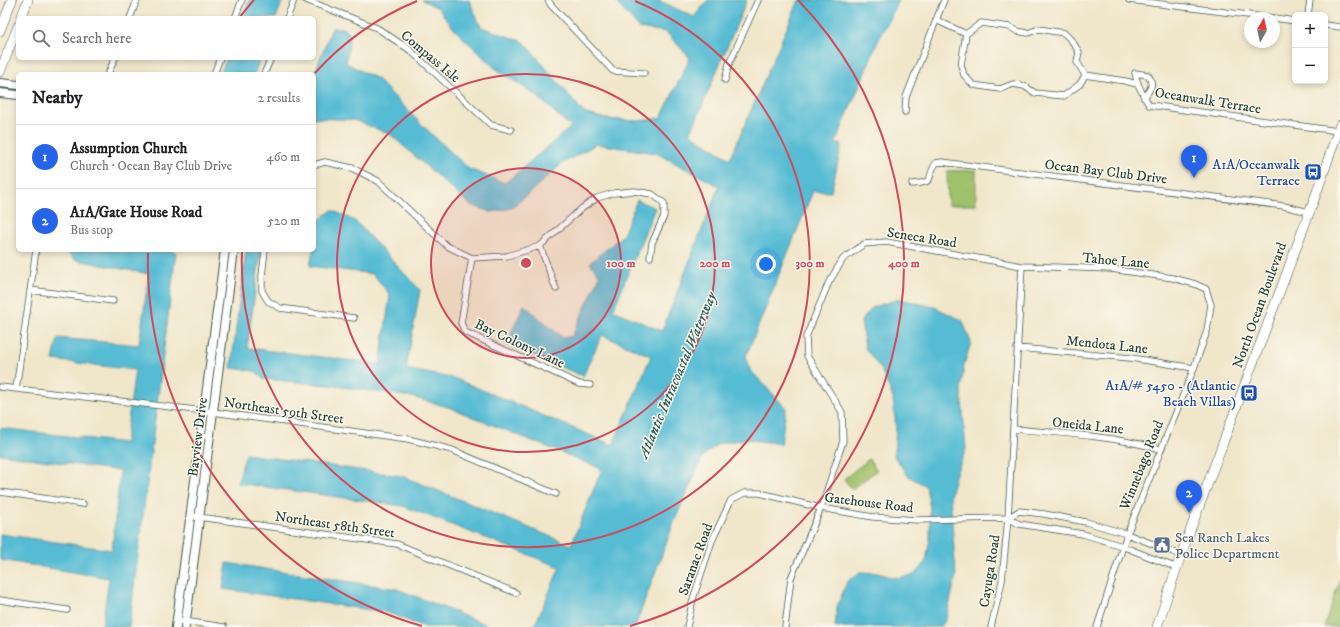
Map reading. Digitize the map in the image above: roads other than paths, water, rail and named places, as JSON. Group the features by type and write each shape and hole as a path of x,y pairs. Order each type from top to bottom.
{"main road":[{"path":"0,31 12,0"},
{"path":"22,16 28,0"},
{"path":"0,72 16,31"},
{"name":"North Ocean Boulevard","path":"1157,627 1181,555 1314,200 1339,128"}],"street":[{"path":"131,16 138,0"},
{"path":"236,16 242,0"},
{"path":"288,16 294,0"},
{"name":"Compass Isle","path":"306,0 377,28 410,50 491,125 511,130"},
{"path":"548,0 613,71 644,74"},
{"path":"725,80 729,64 758,0"},
{"path":"905,112 906,97 944,0"},
{"path":"1129,0 1244,14"},
{"path":"1308,12 1310,0"},
{"path":"1280,19 1292,21"},
{"path":"936,20 966,34"},
{"path":"981,23 1028,33 1039,29 1064,33 1072,41 1079,52 1078,62 1085,75 1080,84 1064,96 1035,93 1024,86 1013,84 1000,89 973,84 964,75 961,65 966,34 981,23"},
{"path":"1328,25 1340,27"},
{"path":"109,72 113,60"},
{"path":"215,72 219,60"},
{"path":"265,72 270,60"},
{"path":"1137,84 1135,72 1148,75 1152,80 1151,87 1144,98"},
{"name":"Oceanwalk Terrace","path":"1085,75 1137,84 1148,105 1339,128"},
{"path":"0,83 16,85"},
{"path":"0,93 16,96"},
{"path":"316,164 326,162 352,168 378,180 447,246 472,258 507,256 540,246 581,209 597,198 614,193 634,191 652,194 664,203 664,216 652,243 650,257"},
{"name":"Ocean Bay Club Drive","path":"912,184 925,183 930,179 936,163 942,162 1284,206 1309,212"},
{"name":"Seneca Road","path":"822,508 843,442 842,412 807,356 806,337 829,282 843,259 864,244 886,242 1022,266"},
{"path":"540,246 556,289"},
{"path":"16,389 36,252"},
{"name":"Bayview Drive","path":"177,624 225,252"},
{"name":"Bayview Drive","path":"186,624 234,252"},
{"path":"265,252 262,291 268,301 280,308 354,318"},
{"name":"Bay Colony Lane","path":"472,258 460,324 465,332 579,384 590,385"},
{"path":"224,259 232,260"},
{"path":"1008,518 1022,266"},
{"name":"Tahoe Lane","path":"1022,266 1111,269 1173,278 1195,284 1206,289"},
{"name":"Winnebago Road","path":"1097,627 1122,546 1194,368 1207,331 1211,305 1206,289"},
{"path":"30,290 113,300"},
{"path":"217,311 226,312"},
{"name":"Mendota Lane","path":"1017,348 1131,358 1194,368"},
{"path":"210,362 219,363"},
{"name":"Northeast 59th Street","path":"0,387 213,412 408,439 452,450 556,494"},
{"name":"Oneida Lane","path":"1013,429 1095,436 1132,442 1160,449"},
{"path":"198,461 207,462"},
{"path":"0,492 83,504"},
{"name":"Gatehouse Road","path":"731,500 744,493 760,493 822,508 874,517 917,520 1008,518 1019,524 1083,534 1122,546 1177,568"},
{"name":"Saranac Road","path":"687,627 693,600 712,541 731,500"},
{"path":"785,627 791,578 822,508"},
{"name":"Gatehouse Road","path":"1008,518 1019,511 1086,522 1127,534 1181,555"},
{"name":"Northeast 58th Street","path":"191,516 397,544 516,593"},
{"name":"Cayuga Road","path":"992,627 1002,581 1008,518"},
{"path":"185,562 194,564"},
{"path":"0,600 67,610"},
{"path":"177,624 224,627"}],"water":[{"path":"250,0 283,0 277,16 244,16"},
{"name":"Atlantic Intracoastal Waterway","path":"422,0 469,0 481,27 524,42 584,113 606,119 638,121 661,118 690,58 666,32 639,28 614,0 658,0 694,17 708,0 747,0 690,134 730,159 799,0 898,0 881,34 835,144 842,144 831,192 813,191 746,356 750,370 786,408 781,444 746,439 718,444 703,456 674,522 635,627 534,627 560,567 403,506 237,483 246,454 402,476 571,545 602,469 448,407 412,397 329,385 263,379 255,371 231,368 246,252 261,252 247,348 380,364 390,295 373,274 310,266 313,252 316,252 317,222 332,210 355,221 420,290 406,369 456,379 613,445 651,356 602,335 583,376 506,344 524,305 563,338 572,336 600,276 590,263 623,235 637,200 655,208 613,310 662,331 719,186 656,153 596,144 563,163 512,208 491,212 470,205 390,134 354,120 316,118 316,72 315,72 332,28 343,28 350,34 346,63 377,79 422,125 469,169 505,183 571,127 537,96 495,68 455,30 438,8"},
{"path":"226,60 260,60 255,72 221,72"},
{"path":"176,252 129,627 102,627 109,578 0,560 0,534 112,550 120,471 0,454 0,428 125,443 135,370 53,360 58,338 139,345 149,274 76,260 68,253"},
{"path":"900,299 934,307 962,320 971,342 964,365 961,390 966,449 955,476 950,496 956,576 946,619 941,627 835,627 837,607 847,582 860,572 877,573 896,578 914,575 926,561 930,538 930,508 926,486 908,476 894,456 896,427 893,398 881,369 865,348 861,321 873,307"},
{"path":"227,563 397,589 492,627 425,627 385,612 223,589"}],"place":[{"name":"A1A/Oceanwalk Terrace","path":"1313,172"},
{"name":"Assumption Church","path":"1194,178"},
{"name":"A1A/# 5450 - (Atlantic Beach Villas)","path":"1249,393"},
{"name":"A1A/Gate House Road","path":"1189,513"},
{"name":"Sea Ranch Lakes Police Department","path":"1162,545"}]}
